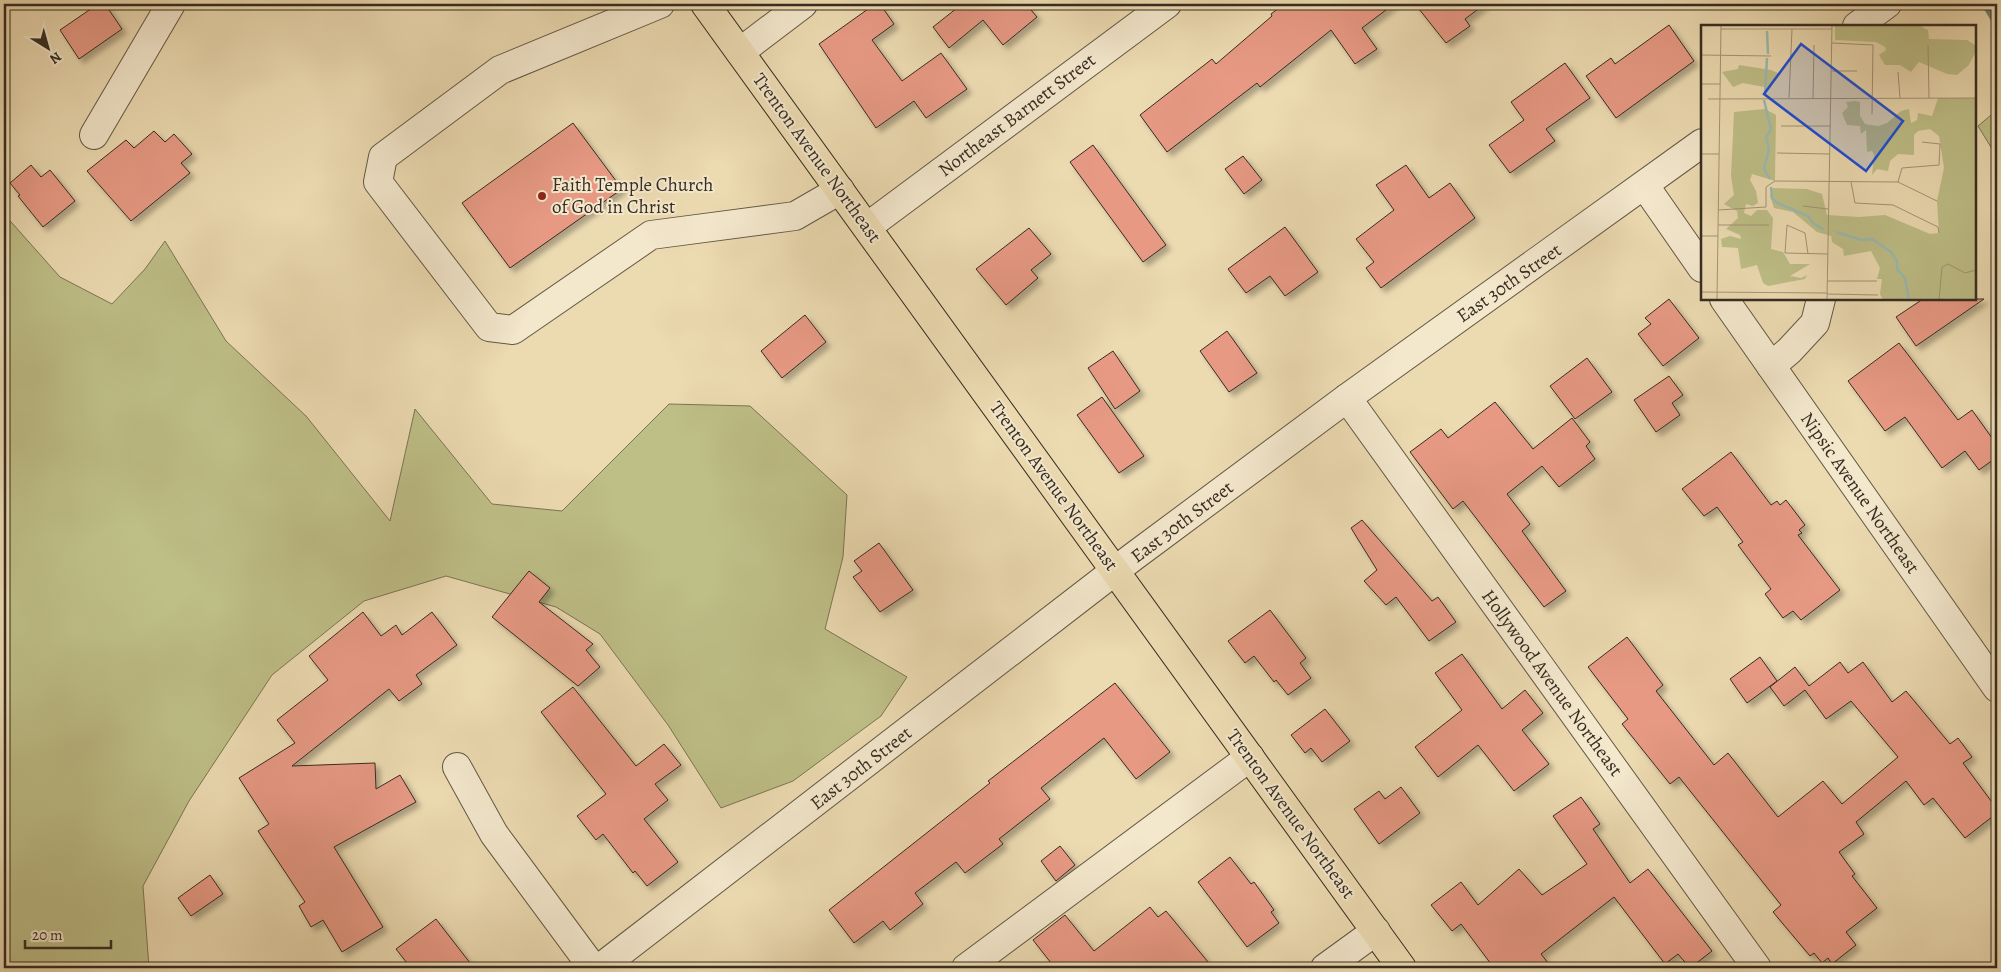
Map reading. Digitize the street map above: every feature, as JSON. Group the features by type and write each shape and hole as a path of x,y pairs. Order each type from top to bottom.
{"main road":[{"name":"Trenton Avenue Northeast","path":"705,4 1402,968"}],"street":[{"path":"94,135 171,4"},
{"path":"660,4 500,70 383,156 378,182 489,327 513,330 651,235 795,216 840,190"},
{"path":"740,52 803,4"},
{"name":"Northeast Barnett Street","path":"867,227 1167,4"},
{"path":"1858,25 1886,4"},
{"name":"East 30th Street","path":"600,968 1116,572 1347,398 1645,186 1701,144"},
{"path":"1645,186 1701,267"},
{"name":"Nipsic Avenue Northeast","path":"1725,300 1997,688"},
{"path":"1771,366 1789,351 1815,323 1821,300"},
{"name":"Hollywood Avenue Northeast","path":"1347,398 1757,968"},
{"path":"966,968 1250,757"},
{"path":"457,767 494,834 593,968"},
{"path":"1325,968 1376,931"}],"green space":[{"path":"1997,110 1997,157 1978,126"},
{"path":"4,214 60,277 112,304 145,269 165,241 226,341 306,416 390,521 415,409 492,504 562,511 669,404 750,406 847,495 843,557 825,629 907,677 881,716 793,781 721,808 668,725 600,634 556,607 446,576 364,601 272,675 189,801 143,886 149,968 4,968"}],"building":[{"path":"98,4 105,4 122,29 79,59 60,30"},
{"path":"875,4 880,4 894,24 872,40 902,81 941,53 967,89 926,118 914,101 876,128 819,44"},
{"path":"962,4 1026,4 1037,17 1003,45 983,20 949,48 933,27"},
{"path":"1284,4 1394,4 1362,28 1377,49 1355,64 1331,30 1260,87 1257,83 1167,152 1140,115 1212,59 1216,64"},
{"path":"1415,4 1485,4 1465,19 1470,26 1446,43"},
{"path":"1669,25 1694,61 1616,118 1586,76 1611,58 1615,64"},
{"path":"1565,63 1590,98 1546,129 1555,141 1510,173 1489,145 1524,120 1511,102"},
{"name":"Faith Temple Church of God in Christ","path":"573,123 622,189 510,268 462,203"},
{"path":"154,131 165,142 174,134 192,154 181,163 190,173 131,221 87,171 126,140 134,148"},
{"path":"1093,145 1166,245 1143,262 1070,162"},
{"path":"1243,156 1262,180 1244,194 1225,169"},
{"path":"31,165 41,177 50,170 75,201 43,227 10,183"},
{"path":"1406,165 1429,198 1450,183 1475,218 1381,288 1366,268 1374,262 1356,239 1394,210 1376,185"},
{"path":"1285,227 1318,272 1285,296 1270,276 1246,293 1228,269"},
{"path":"1029,228 1051,254 1031,270 1038,278 1006,305 976,269"},
{"path":"1669,299 1699,338 1663,366 1638,334 1651,324 1645,318"},
{"path":"1984,299 1916,346 1896,317 1922,300"},
{"path":"805,315 826,342 782,378 761,351"},
{"path":"1227,331 1257,373 1229,392 1200,351"},
{"path":"1899,343 1958,420 1972,410 1997,445 1997,457 1979,470 1965,451 1942,468 1905,417 1885,431 1848,381"},
{"path":"1113,351 1140,391 1115,409 1088,368"},
{"path":"1587,358 1612,392 1575,419 1550,386"},
{"path":"1669,376 1683,395 1672,403 1680,415 1656,432 1634,400"},
{"path":"1102,397 1144,456 1119,473 1077,415"},
{"path":"1495,402 1533,449 1572,418 1590,442 1586,446 1595,459 1559,487 1542,466 1507,494 1530,524 1522,531 1566,591 1544,607 1463,501 1453,509 1410,452 1441,429 1448,438"},
{"path":"1731,452 1771,505 1777,501 1780,505 1786,500 1805,525 1799,530 1802,533 1798,535 1840,590 1801,620 1793,611 1783,618 1765,594 1771,589 1738,545 1743,542 1717,507 1704,516 1682,489"},
{"path":"1362,520 1432,601 1438,597 1456,622 1429,641 1396,597 1386,605 1364,581 1377,570 1351,528"},
{"path":"879,543 913,590 880,612 853,577 862,571 854,561"},
{"path":"529,571 550,588 539,602 593,644 586,650 600,667 578,686 492,617"},
{"path":"1270,610 1306,658 1300,663 1311,678 1288,695 1276,680 1274,682 1254,656 1245,663 1228,641"},
{"path":"363,612 381,636 396,625 402,635 432,612 457,645 416,675 422,684 399,701 389,689 292,766 375,763 376,789 400,775 416,802 334,847 383,927 342,952 323,920 311,927 299,906 305,902 258,831 269,824 239,778 295,743 277,720 328,680 309,656"},
{"path":"1627,637 1663,685 1656,691 1714,765 1728,753 1778,817 1823,781 1842,804 1898,757 1851,701 1826,719 1805,690 1784,706 1770,687 1795,667 1809,686 1840,662 1848,673 1863,662 1892,702 1906,691 1950,744 1958,738 1972,757 1963,763 1997,809 1997,813 1965,838 1933,798 1924,805 1906,781 1856,822 1864,834 1839,852 1855,874 1852,876 1877,908 1846,932 1856,945 1832,964 1828,958 1822,963 1814,953 1810,956 1773,912 1781,905 1679,777 1670,784 1622,724 1628,719 1588,667"},
{"path":"1462,654 1502,709 1525,690 1543,713 1522,730 1549,764 1514,791 1478,745 1438,777 1415,747 1462,710 1435,673"},
{"path":"1760,657 1777,681 1747,703 1730,679"},
{"path":"1115,683 1170,752 1136,779 1104,738 1041,788 1050,799 999,839 1003,844 965,873 956,862 915,893 923,904 890,930 883,921 854,943 829,910 990,783 988,781"},
{"path":"573,687 636,766 664,744 681,765 655,784 668,800 644,819 678,862 647,886 635,871 633,873 603,834 596,840 577,816 606,794 541,712"},
{"path":"1325,709 1350,741 1322,762 1311,748 1305,753 1291,735"},
{"path":"1401,787 1420,813 1379,844 1354,809 1379,791 1385,799"},
{"path":"1581,797 1600,824 1593,829 1630,883 1648,869 1712,951 1690,968 1678,954 1665,964 1614,897 1541,954 1552,968 1494,968 1461,924 1452,931 1431,905 1461,882 1478,905 1519,869 1542,895 1587,864 1553,816"},
{"path":"1060,846 1075,865 1056,881 1041,861"},
{"path":"1230,857 1251,884 1254,882 1274,910 1271,912 1279,923 1247,947 1198,882"},
{"path":"210,875 223,894 191,916 178,898"},
{"path":"1150,907 1158,917 1166,911 1213,968 1055,968 1033,940 1065,915 1094,951"},
{"path":"436,919 474,968 411,968 396,949"}],"waterway":[{"path":"1986,4 1997,22"}],"place":[{"name":"Faith Temple Church of God in Christ","path":"542,196"}]}
